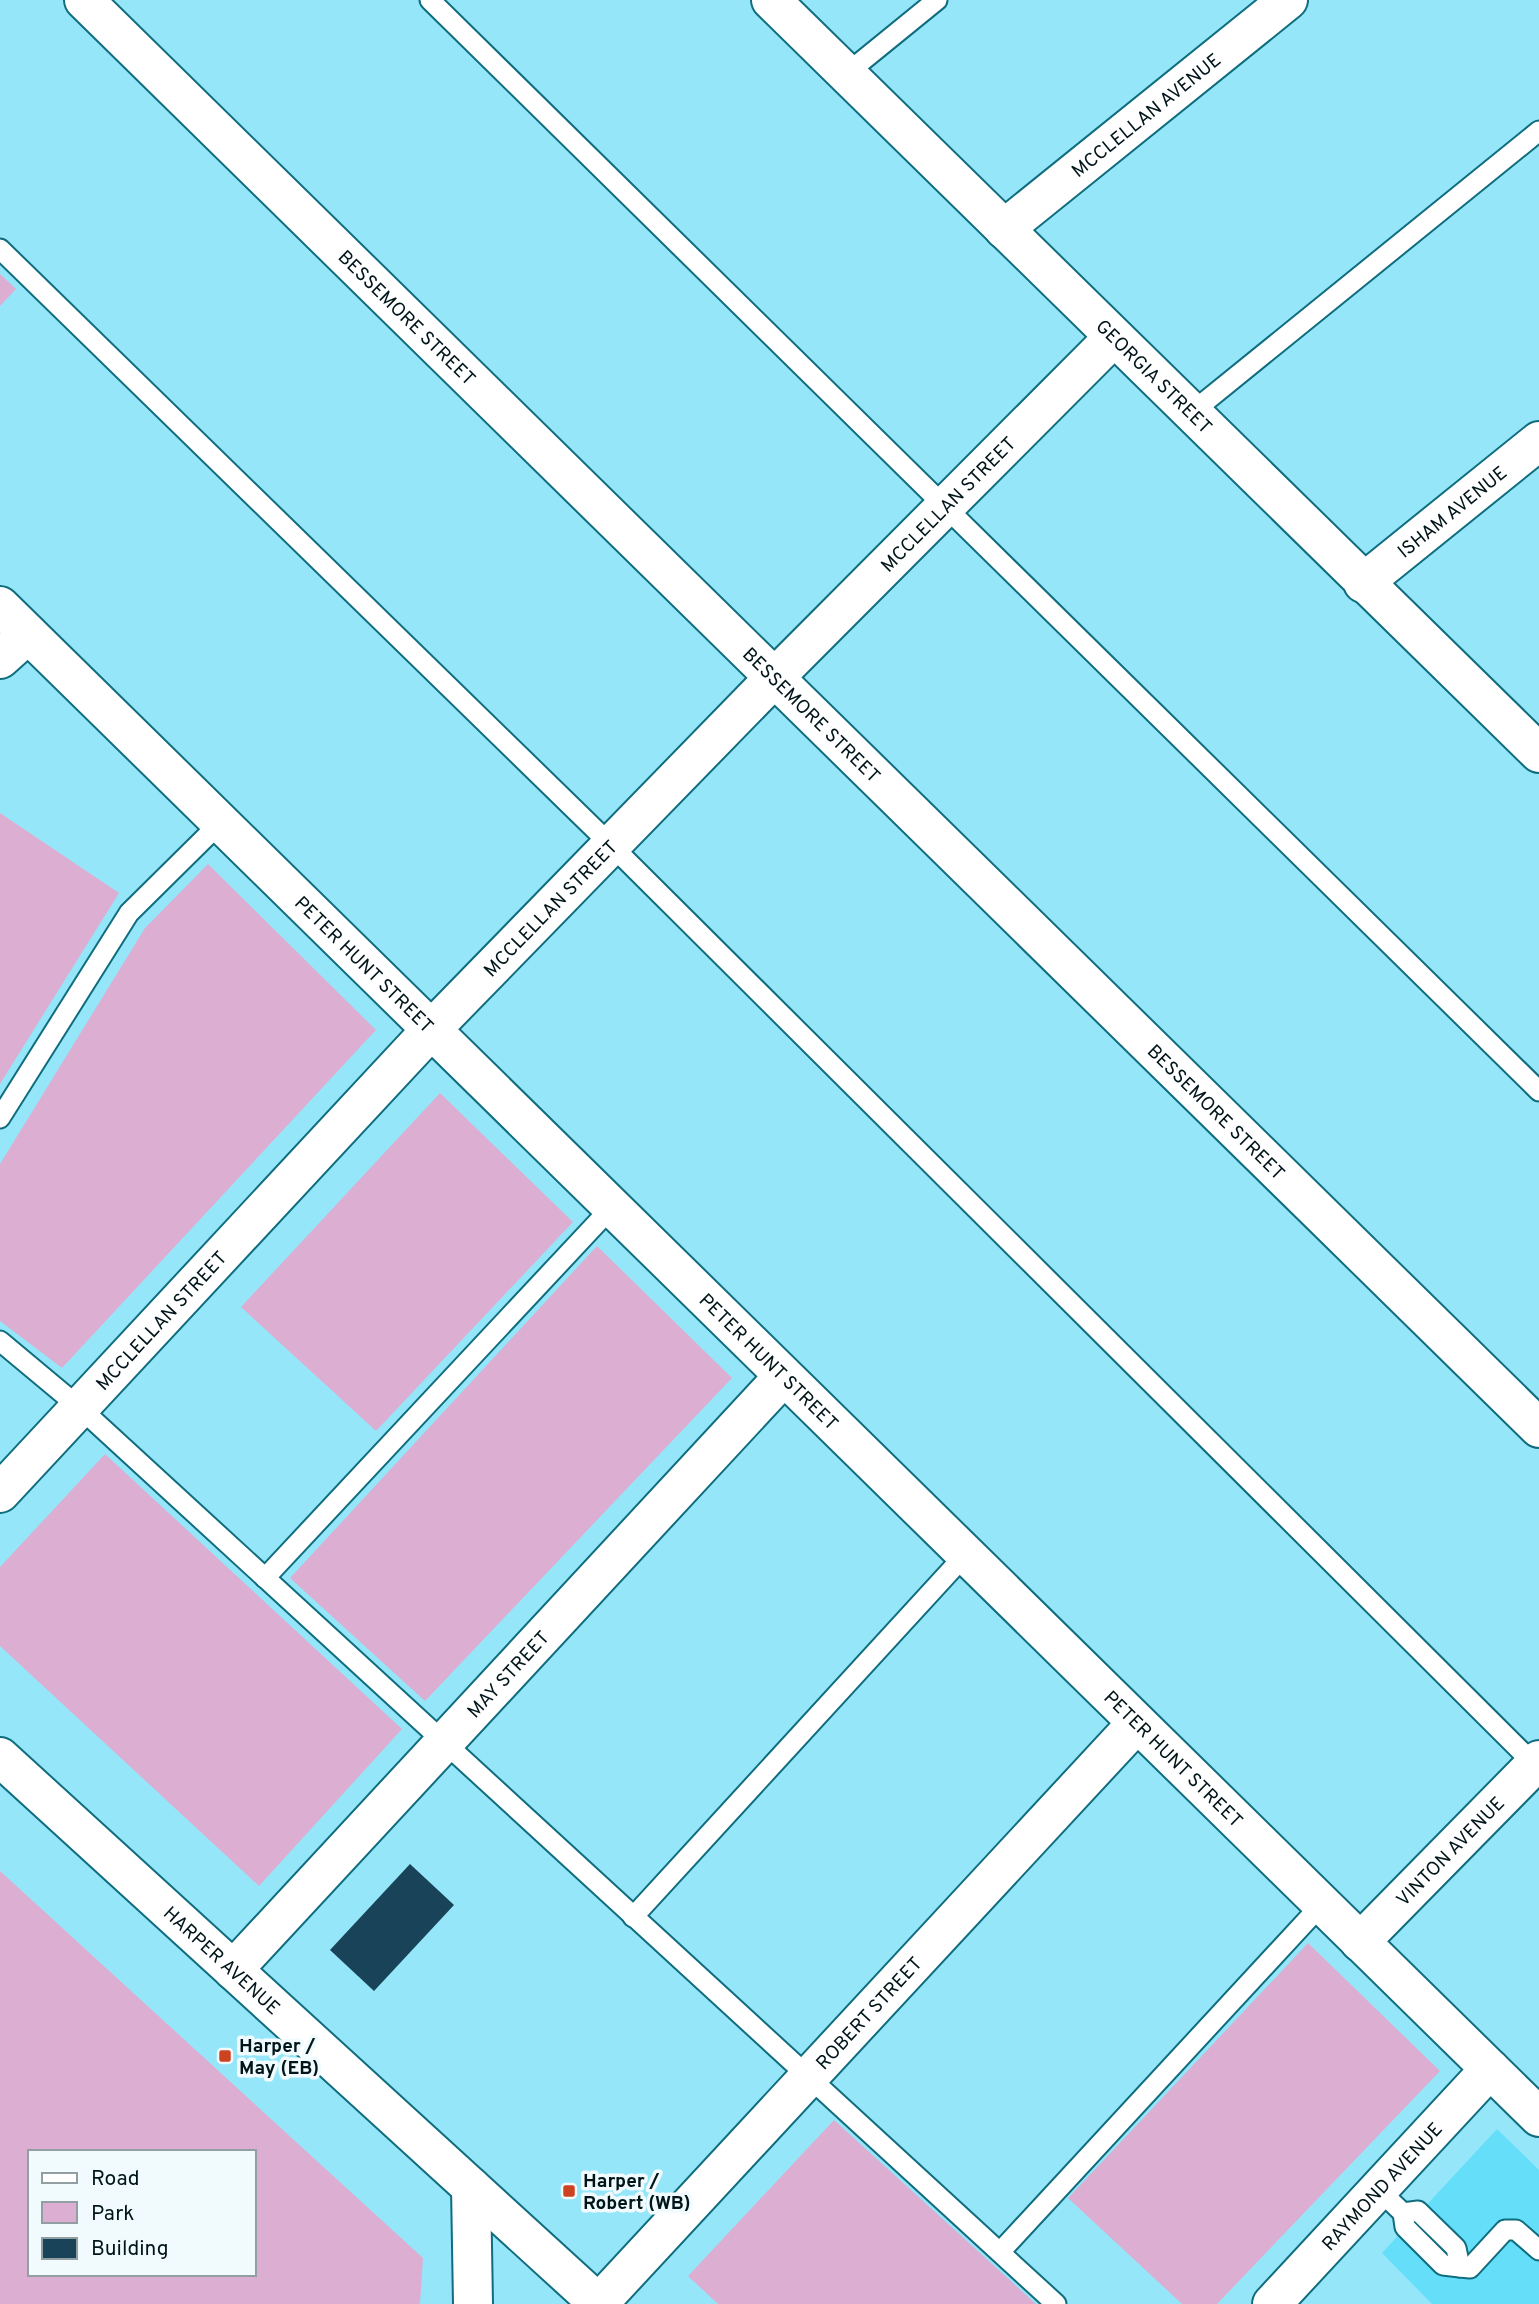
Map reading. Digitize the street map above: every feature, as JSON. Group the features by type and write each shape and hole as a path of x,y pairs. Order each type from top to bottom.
{"street":[{"name":"BESSEMORE STREET","path":"84,0 1539,1428"},
{"name":"GEORGIA STREET","path":"771,0 1539,753"},
{"name":"MCCLELLAN AVENUE","path":"1004,229 1288,0"},
{"name":"MCCLELLAN STREET","path":"0,1493 430,1031 774,678 1114,337"},
{"name":"ISHAM AVENUE","path":"1363,583 1539,441"},
{"name":"PETER HUNT STREET","path":"0,606 1539,2118"},
{"path":"0,659 28,634"},
{"name":"MAY STREET","path":"233,1970 783,1377"},
{"name":"ROBERT STREET","path":"599,2304 1137,1723"},
{"name":"HARPER AVENUE","path":"0,1757 599,2304"},
{"name":"VINTON AVENUE","path":"1360,1942 1537,1765"},
{"name":"RAYMOND AVENUE","path":"1272,2304 1391,2201 1490,2069"},
{"path":"471,2187 473,2304"}],"lane":[{"path":"430,0 1539,1091"},
{"path":"846,74 937,0"},
{"path":"1191,413 1539,131"},
{"path":"0,249 611,845 1537,1765"},
{"path":"0,1118 129,913 220,823"},
{"path":"265,1578 611,1208"},
{"path":"0,1341 79,1407 1056,2304"},
{"path":"633,1917 965,1555"},
{"path":"1000,2252 1322,1904"},
{"path":"1391,2201 1405,2227 1443,2265 1470,2268 1505,2230 1516,2230 1539,2250"}],"shaded area":[{"path":"1497,2129 1539,2170 1539,2304 1432,2304 1382,2253"}],"green space":[{"path":"0,274 16,289 0,306"},
{"path":"0,813 119,893 0,1084"},
{"path":"208,864 376,1030 62,1368 0,1321 0,1164 145,928"},
{"path":"440,1093 573,1222 376,1431 241,1307"},
{"path":"597,1246 732,1378 425,1701 290,1578"},
{"path":"105,1454 402,1729 259,1886 0,1646 0,1567"},
{"path":"0,1871 423,2258 420,2304 0,2304"},
{"path":"1308,1943 1440,2071 1217,2304 1182,2304 1068,2198"},
{"path":"834,2120 1036,2304 718,2304 688,2276"}],"building":[{"path":"410,1864 454,1905 374,1991 330,1950"}],"place":[{"name":"Harper / May (EB)","path":"225,2056"},
{"name":"Harper / Robert (WB)","path":"569,2191"}]}
